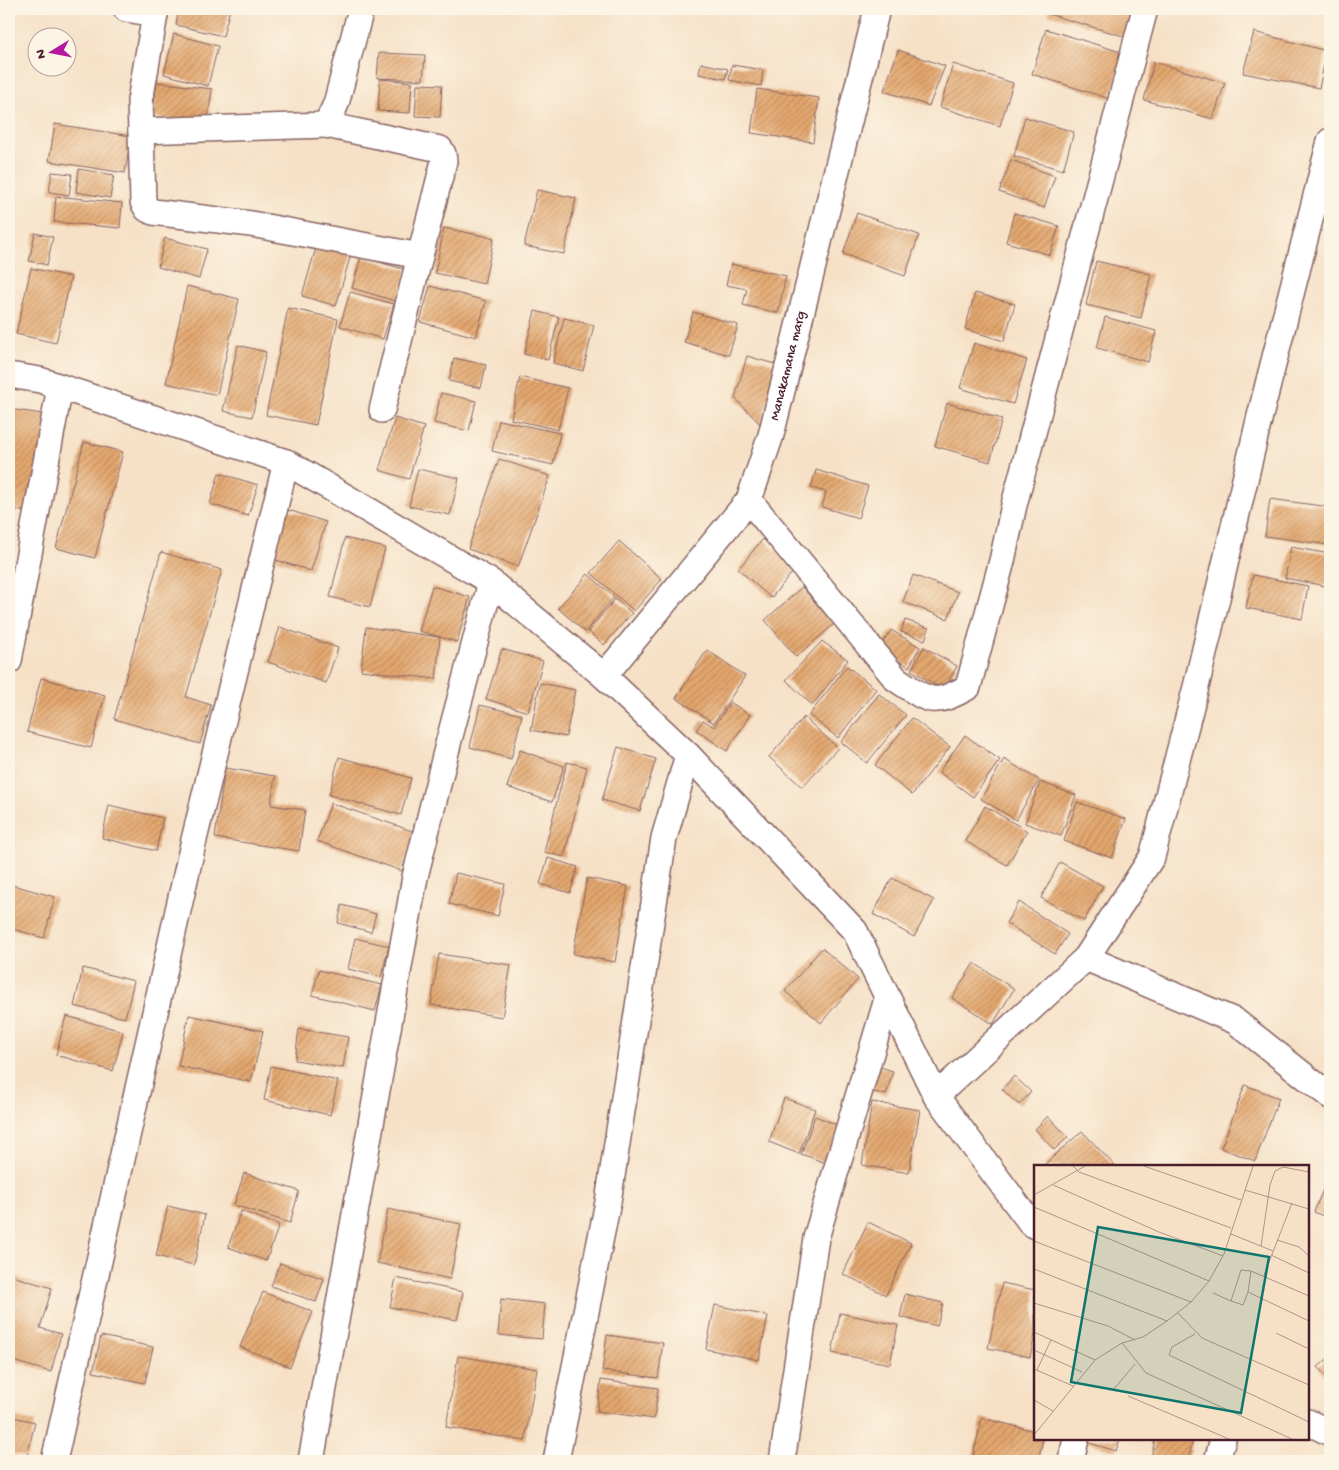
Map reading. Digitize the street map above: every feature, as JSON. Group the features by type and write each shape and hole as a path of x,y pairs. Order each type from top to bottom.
{"street":[{"path":"126,9 155,11 140,101 143,202 147,209 154,212 251,224 420,256"},
{"path":"326,125 336,104 361,9"},
{"name":"Manakamana marg","path":"604,676 749,500 771,435 877,9"},
{"path":"749,500 896,679 928,700 950,698 968,687 1145,9"},
{"path":"141,131 326,125 440,149 444,162 382,410"},
{"path":"936,1096 1086,958 1152,857 1197,683 1260,416 1330,141"},
{"path":"9,375 40,380 286,462 492,582 604,676 688,755 854,931 936,1096 1034,1225"},
{"path":"9,661 60,387"},
{"path":"54,1461 193,844 286,462"},
{"path":"311,1461 415,877 449,740 492,582"},
{"path":"556,1461 608,1202 664,838 688,755"},
{"path":"1086,958 1235,1021 1330,1096"},
{"path":"782,1461 816,1238 887,998"},
{"path":"1309,1422 1330,1433"},
{"path":"1071,1461 1076,1440"},
{"path":"1217,1461 1223,1440"}],"building":[{"path":"179,9 230,9 223,36 176,25"},
{"path":"1049,9 1139,9 1130,38 1048,14"},
{"path":"1046,29 1124,53 1110,99 1032,74"},
{"path":"1254,32 1327,51 1319,88 1243,73"},
{"path":"174,34 218,46 208,86 164,74"},
{"path":"898,50 945,66 929,106 884,91"},
{"path":"379,53 425,55 423,80 377,78"},
{"path":"1154,62 1225,83 1213,119 1144,100"},
{"path":"701,63 728,69 725,79 699,74"},
{"path":"953,64 1013,83 1000,126 940,107"},
{"path":"732,65 763,70 761,86 729,80"},
{"path":"380,79 412,82 410,113 378,111"},
{"path":"157,82 212,89 207,125 152,117"},
{"path":"417,84 442,85 440,117 415,116"},
{"path":"757,89 819,98 813,142 751,133"},
{"path":"1025,117 1074,132 1063,170 1014,156"},
{"path":"55,124 131,136 125,173 49,161"},
{"path":"1011,160 1055,176 1044,208 999,192"},
{"path":"79,169 114,175 110,198 76,192"},
{"path":"52,172 72,174 69,195 49,192"},
{"path":"537,190 576,198 564,254 524,246"},
{"path":"56,196 122,203 120,228 54,222"},
{"path":"857,213 919,235 905,276 843,254"},
{"path":"1014,213 1059,226 1050,255 1006,242"},
{"path":"444,228 494,238 484,284 435,273"},
{"path":"35,233 53,237 47,265 29,261"},
{"path":"165,238 207,249 199,279 158,267"},
{"path":"317,244 351,254 336,306 302,296"},
{"path":"361,257 407,270 398,302 352,288"},
{"path":"1096,261 1151,274 1141,318 1086,305"},
{"path":"731,264 786,276 778,313 743,305 747,289 726,285"},
{"path":"31,268 71,277 56,343 16,334"},
{"path":"187,286 239,299 217,395 166,383"},
{"path":"430,286 486,301 476,337 420,322"},
{"path":"350,292 394,304 383,339 340,326"},
{"path":"975,293 1015,304 1004,341 965,329"},
{"path":"288,308 338,319 316,425 266,415"},
{"path":"535,311 559,317 548,360 524,354"},
{"path":"693,312 738,325 729,355 684,342"},
{"path":"1105,317 1156,331 1148,362 1097,348"},
{"path":"564,318 594,325 583,371 553,363"},
{"path":"974,343 1027,360 1013,404 960,388"},
{"path":"238,345 266,352 252,417 223,411"},
{"path":"747,356 778,365 761,425 735,398"},
{"path":"454,358 486,365 481,388 449,381"},
{"path":"520,377 568,388 558,430 511,419"},
{"path":"441,393 476,401 469,431 434,423"},
{"path":"947,403 1002,419 990,462 935,446"},
{"path":"9,409 49,415 33,513 9,509"},
{"path":"395,418 424,427 409,479 379,470"},
{"path":"499,420 560,433 553,465 492,451"},
{"path":"84,442 123,452 95,558 56,548"},
{"path":"499,459 550,476 518,567 468,549"},
{"path":"418,469 459,478 450,515 409,506"},
{"path":"816,470 868,486 858,518 822,507 826,492 811,488"},
{"path":"219,473 258,485 248,516 210,504"},
{"path":"1270,499 1330,507 1330,545 1265,536"},
{"path":"288,510 326,522 311,571 273,559"},
{"path":"345,538 385,548 370,607 330,597"},
{"path":"763,539 796,568 771,598 738,569"},
{"path":"619,541 662,579 634,611 591,573"},
{"path":"1291,547 1330,554 1330,587 1285,578"},
{"path":"161,552 222,570 186,697 211,705 200,744 114,719"},
{"path":"588,574 614,597 585,632 558,608"},
{"path":"913,575 958,592 948,619 903,602"},
{"path":"1253,575 1308,586 1302,619 1246,608"},
{"path":"432,586 470,597 457,642 419,631"},
{"path":"802,587 834,624 796,657 765,620"},
{"path":"615,599 632,613 604,645 588,631"},
{"path":"905,620 929,628 925,640 901,632"},
{"path":"280,627 338,648 326,683 268,662"},
{"path":"366,627 440,637 436,679 361,670"},
{"path":"891,630 920,647 909,667 879,649"},
{"path":"822,641 848,660 812,705 786,680"},
{"path":"924,647 957,666 944,690 911,670"},
{"path":"502,649 543,661 528,712 486,699"},
{"path":"707,650 745,676 714,723 676,698"},
{"path":"847,666 876,689 838,738 809,715"},
{"path":"41,678 105,695 91,748 27,732"},
{"path":"540,683 575,690 566,737 531,730"},
{"path":"879,694 906,715 867,763 841,742"},
{"path":"730,702 750,715 727,751 696,730 703,720 714,727"},
{"path":"480,705 522,715 511,759 470,747"},
{"path":"804,717 838,748 802,787 769,757"},
{"path":"912,718 950,747 912,795 875,765"},
{"path":"965,735 1000,760 973,797 939,772"},
{"path":"618,747 656,759 640,811 602,800"},
{"path":"520,750 564,766 552,802 507,787"},
{"path":"339,757 411,778 401,815 329,795"},
{"path":"1004,759 1039,780 1016,820 981,799"},
{"path":"567,762 587,767 564,857 544,852"},
{"path":"225,768 275,776 271,805 305,810 299,851 215,838"},
{"path":"1040,782 1076,795 1061,836 1025,823"},
{"path":"1077,802 1126,819 1112,858 1064,841"},
{"path":"331,803 415,832 402,871 317,841"},
{"path":"109,805 163,818 156,851 102,838"},
{"path":"985,806 1027,831 1007,865 965,841"},
{"path":"548,858 578,867 570,893 540,884"},
{"path":"1060,862 1103,886 1084,921 1041,898"},
{"path":"456,873 505,884 498,916 449,904"},
{"path":"587,878 628,886 615,962 573,954"},
{"path":"892,878 934,900 914,937 873,914"},
{"path":"9,884 55,897 44,938 9,928"},
{"path":"1019,902 1068,934 1055,954 1006,923"},
{"path":"342,905 376,914 371,932 338,923"},
{"path":"355,938 389,946 381,977 348,969"},
{"path":"822,948 858,979 821,1023 785,991"},
{"path":"439,954 511,965 502,1017 431,1005"},
{"path":"974,963 1014,989 993,1024 952,998"},
{"path":"83,968 134,981 125,1018 74,1006"},
{"path":"319,970 382,985 375,1011 312,995"},
{"path":"189,1015 263,1031 251,1082 178,1066"},
{"path":"66,1016 123,1031 113,1071 56,1055"},
{"path":"299,1029 348,1037 343,1068 295,1060"},
{"path":"874,1065 893,1071 886,1095 867,1090"},
{"path":"271,1066 338,1081 330,1115 264,1100"},
{"path":"1014,1076 1031,1092 1019,1105 1002,1089"},
{"path":"1245,1085 1279,1098 1255,1161 1221,1148"},
{"path":"784,1098 815,1109 799,1154 769,1142"},
{"path":"872,1102 920,1110 909,1173 862,1165"},
{"path":"815,1116 840,1126 826,1163 801,1154"},
{"path":"1048,1116 1068,1137 1054,1150 1035,1129"},
{"path":"1082,1131 1114,1165 1044,1165"},
{"path":"1330,1172 1330,1219 1314,1212"},
{"path":"244,1173 299,1191 290,1223 234,1205"},
{"path":"168,1206 205,1215 194,1265 156,1256"},
{"path":"388,1209 461,1224 450,1279 377,1263"},
{"path":"241,1211 279,1225 266,1261 228,1247"},
{"path":"868,1222 911,1243 886,1295 843,1274"},
{"path":"280,1263 324,1279 316,1302 271,1286"},
{"path":"9,1275 52,1288 40,1328 61,1334 51,1372 9,1360"},
{"path":"396,1278 463,1292 457,1320 390,1307"},
{"path":"1002,1283 1034,1290 1034,1339 1030,1357 988,1348"},
{"path":"263,1292 313,1312 290,1367 240,1347"},
{"path":"905,1294 943,1303 937,1326 900,1317"},
{"path":"501,1299 545,1304 542,1339 498,1335"},
{"path":"715,1305 768,1316 759,1360 706,1349"},
{"path":"840,1313 898,1325 890,1364 832,1353"},
{"path":"607,1335 663,1343 658,1378 602,1371"},
{"path":"101,1336 153,1347 145,1383 93,1372"},
{"path":"458,1356 537,1369 525,1441 446,1427"},
{"path":"1330,1357 1330,1381 1318,1367"},
{"path":"601,1380 658,1388 654,1419 597,1411"},
{"path":"9,1416 35,1422 27,1457 9,1453"},
{"path":"982,1418 1034,1431 1034,1440 1043,1440 1038,1461 996,1461 973,1456"},
{"path":"1084,1440 1120,1440 1116,1451"},
{"path":"1155,1440 1193,1440 1188,1461 1166,1461 1151,1458"}]}
